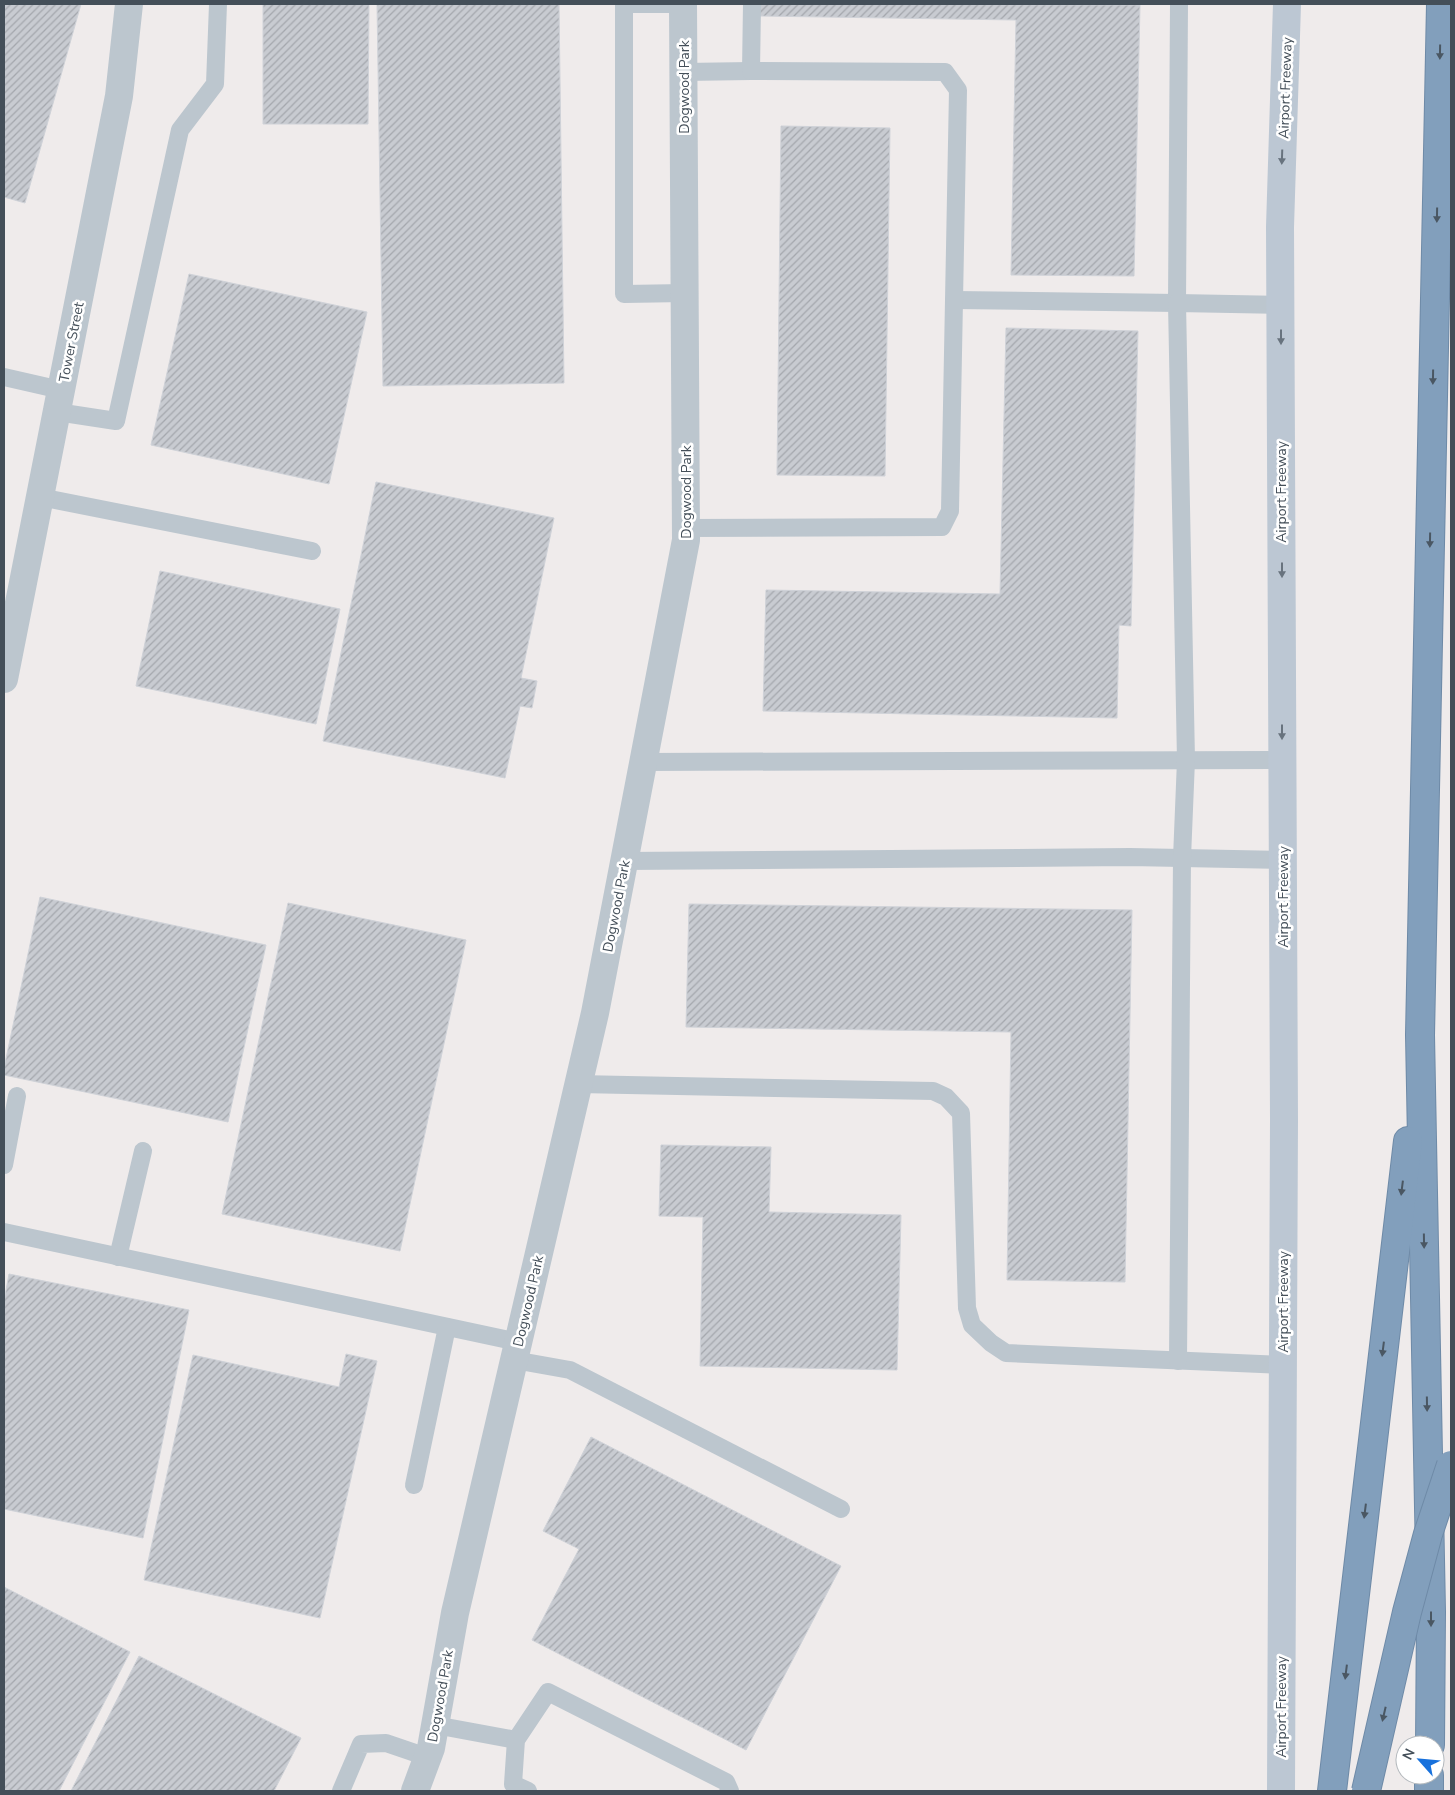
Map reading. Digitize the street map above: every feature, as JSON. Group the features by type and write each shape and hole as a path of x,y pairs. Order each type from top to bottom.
{"highway":[{"path":"1430,1735 1431,1602 1420,1035 1441,4"},
{"path":"1332,1791 1420,1035"},
{"path":"1366,1791 1407,1612 1428,1534 1451,1465"}],"main road":[{"name":"Airport Freeway","path":"1281,1791 1284,1100 1280,227 1287,4"}],"street":[{"name":"Tower Street","path":"4,679 119,96 129,4"},
{"name":"Dogwood Park","path":"415,1791 431,1748 455,1613 595,1013 686,540 683,4"}],"lane":[{"path":"4,377 59,401 116,421 180,130 215,84 218,4"},
{"path":"683,4 624,4 624,294 685,294"},
{"path":"752,4 752,71"},
{"path":"1178,1361 1182,858 1186,760 1177,303 1179,4"},
{"path":"684,72 945,72 958,90 950,511 942,528 686,528"},
{"path":"954,300 1281,305"},
{"path":"40,496 312,551"},
{"path":"644,762 1282,760"},
{"path":"624,861 1182,858 1283,860"},
{"path":"578,1084 933,1091 946,1097 961,1113 967,1308 972,1325 991,1343 1006,1353 1283,1365"},
{"path":"4,1165 17,1096"},
{"path":"118,1257 143,1151"},
{"path":"4,1232 447,1327 570,1370 841,1509"},
{"path":"414,1485 447,1327"},
{"path":"528,1791 513,1784 516,1740 548,1692 726,1782 730,1791"},
{"path":"435,1725 516,1740"},
{"path":"341,1791 361,1744 386,1743 427,1757"}],"building":[{"path":"4,4 81,4 25,203 4,197"},
{"path":"263,4 369,4 368,124 263,124"},
{"path":"377,4 559,4 564,383 383,386"},
{"path":"760,4 1140,5 1134,276 1011,275 1016,20 759,16"},
{"path":"781,126 890,128 885,476 777,475"},
{"path":"189,274 367,312 329,484 151,445"},
{"path":"1006,328 1138,331 1131,626 1119,625 1117,718 763,711 766,590 1000,594"},
{"path":"376,482 554,518 521,678 537,681 532,708 520,706 505,778 323,741"},
{"path":"160,571 340,609 316,724 136,686"},
{"path":"40,897 266,945 228,1122 4,1075"},
{"path":"288,903 466,940 400,1251 222,1214"},
{"path":"689,904 1132,910 1125,1282 1007,1280 1011,1032 686,1027"},
{"path":"661,1145 771,1147 769,1212 901,1215 897,1370 700,1366 703,1217 659,1216"},
{"path":"9,1274 189,1310 143,1538 4,1509 4,1301"},
{"path":"346,1354 377,1361 320,1618 144,1580 193,1355 339,1387"},
{"path":"591,1437 841,1566 746,1750 532,1640 579,1549 543,1531"},
{"path":"4,1587 130,1652 59,1791 4,1791"},
{"path":"139,1656 301,1738 274,1791 71,1791"}]}
